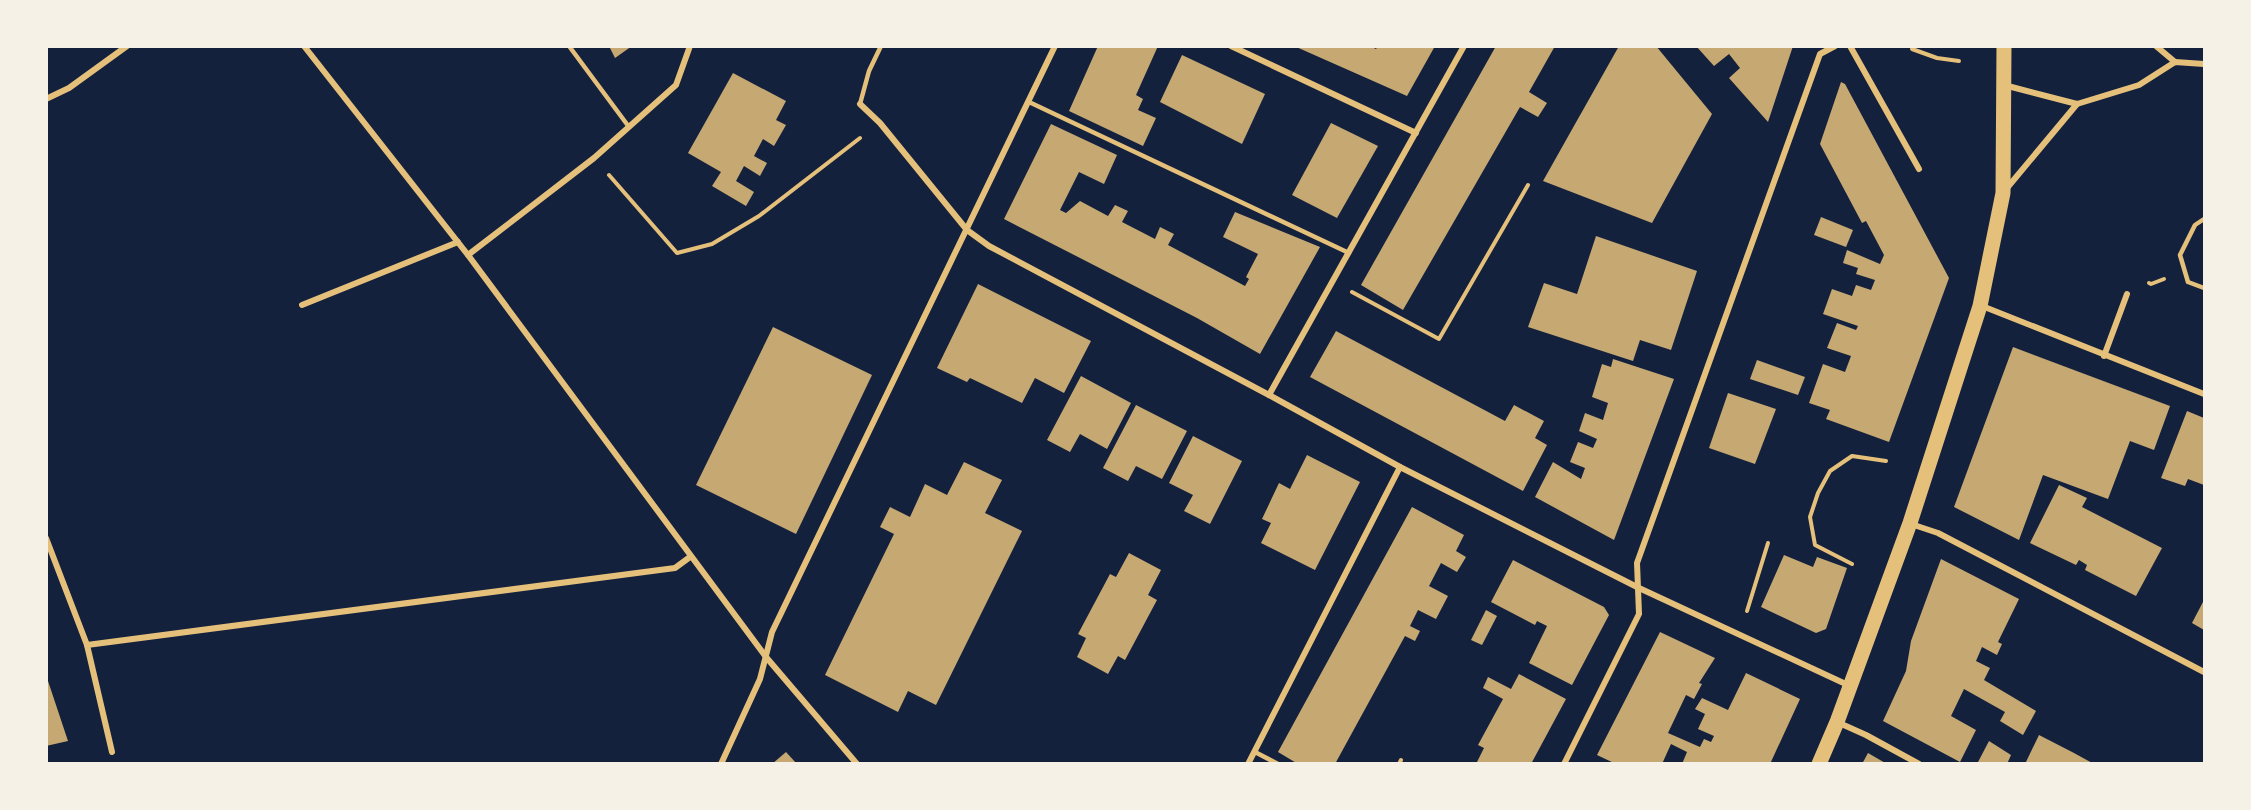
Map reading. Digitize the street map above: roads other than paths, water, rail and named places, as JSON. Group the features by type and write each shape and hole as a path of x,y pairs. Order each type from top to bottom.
{"main road":[{"path":"1819,764 1837,722 1910,523 1980,306 2002,193 2004,46"}],"street":[{"path":"46,99 69,88 127,46"},
{"path":"304,46 468,255 766,657 856,764"},
{"path":"468,255 594,158 676,85 690,46"},
{"path":"721,764 760,679 772,632 1055,46"},
{"path":"1231,46 1416,133"},
{"path":"1269,395 1464,46"},
{"path":"1564,764 1634,628 1639,614 1637,563 1820,54 1835,46"},
{"path":"1850,46 1919,169"},
{"path":"2156,46 2175,62 2205,64"},
{"path":"2004,85 2078,104 2139,85 2175,62"},
{"path":"860,104 879,123 967,230 989,246 1400,467 1639,588 1850,686"},
{"path":"2002,193 2078,104"},
{"path":"302,305 458,242"},
{"path":"2104,356 2127,294"},
{"path":"1980,306 2205,394"},
{"path":"1248,764 1400,467"},
{"path":"1910,523 1938,532 2205,672"},
{"path":"46,538 87,645 112,752"},
{"path":"87,645 675,568 690,556"},
{"path":"1837,722 1919,764"}],"lane":[{"path":"569,46 629,127"},
{"path":"860,104 870,71 881,46"},
{"path":"1029,102 1349,253"},
{"path":"2205,219 2195,225 2180,255 2188,282 2205,288"},
{"path":"1255,752 1278,764"}]}
